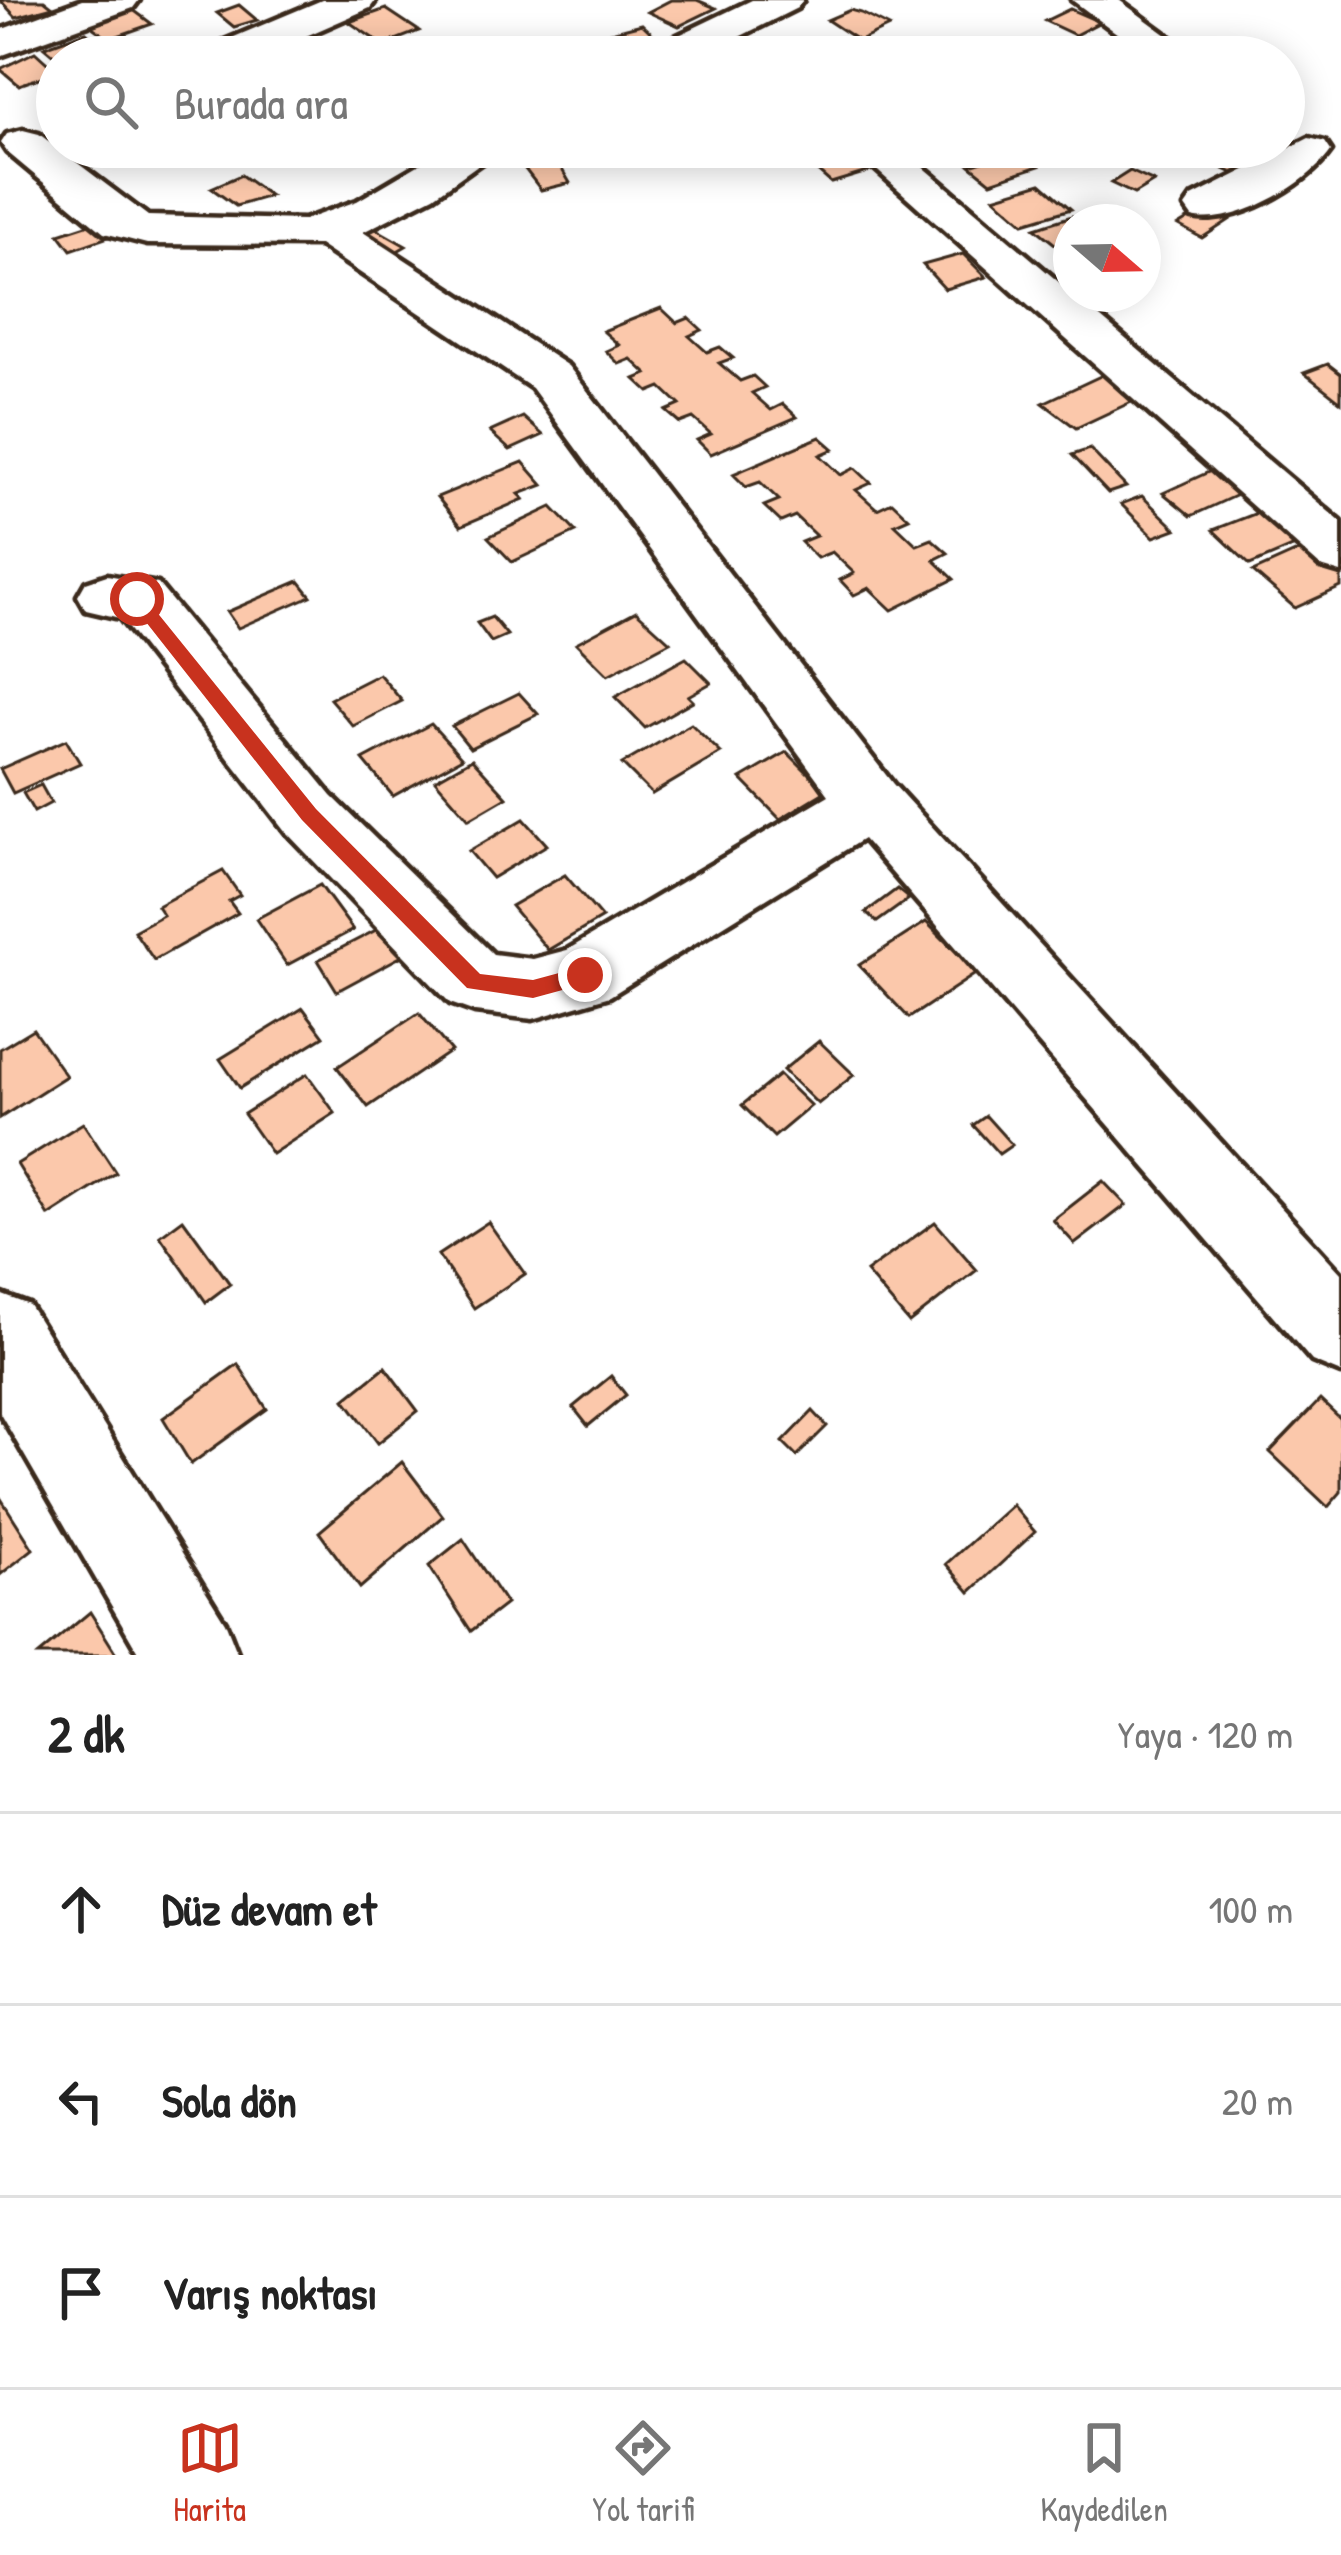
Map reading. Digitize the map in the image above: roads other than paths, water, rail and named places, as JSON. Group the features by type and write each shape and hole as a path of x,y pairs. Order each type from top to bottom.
{"street":[{"path":"0,44 119,0"},
{"path":"272,36 356,0"},
{"path":"710,36 783,0"},
{"path":"1092,0 1145,36"},
{"path":"57,168 121,223 134,227 329,231 443,168"},
{"path":"897,168 1341,553"},
{"path":"1208,207 1290,168"},
{"path":"329,231 550,377 870,802 1341,1333"},
{"path":"107,596 137,599 309,814 475,982 533,989 585,975 870,802"},
{"path":"0,1334 192,1655"}]}
